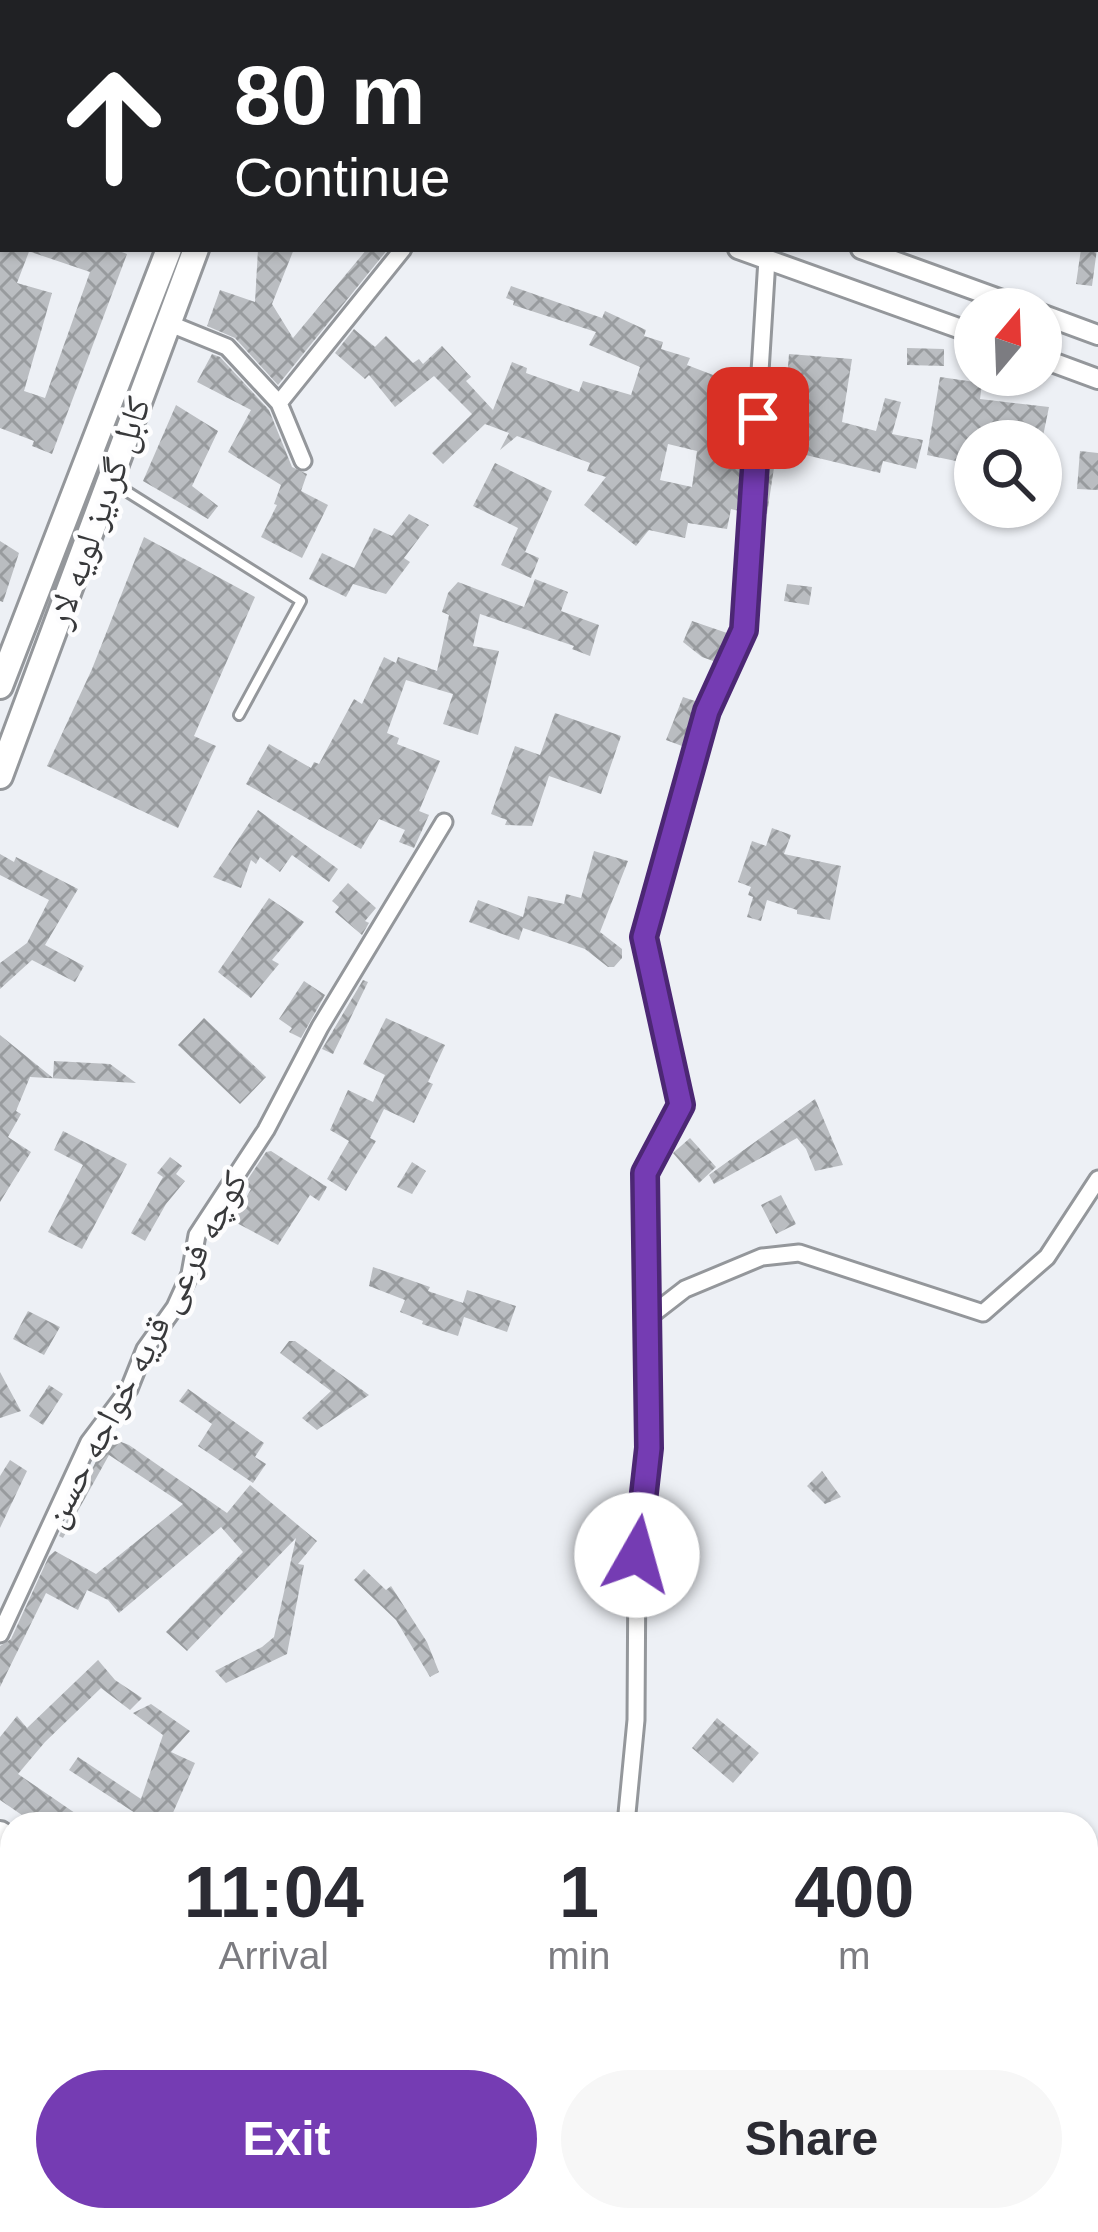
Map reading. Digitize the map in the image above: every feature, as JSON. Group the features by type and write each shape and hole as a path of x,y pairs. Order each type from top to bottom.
{"highway":[{"name":"کابل گردیز لویه لار","path":"0,686 168,252"},
{"name":"کابل گردیز لویه لار","path":"0,776 195,252"}],"street":[{"path":"279,403 401,252"},
{"path":"746,252 954,326"},
{"path":"868,252 969,288"},
{"path":"627,1812 636,1720 637,1555 649,1448 645,1173 681,1105 644,937 707,711 744,630 766,259"},
{"path":"1062,321 1098,334"},
{"path":"168,323 227,347 279,403 303,461"},
{"path":"1062,366 1098,379"},
{"name":"کوچه فرعی قریه خواجه حسن","path":"0,1634 88,1442 129,1389 145,1349 175,1307 190,1274 197,1235 266,1130 320,1027 444,822"},
{"path":"645,1321 685,1289 762,1257 799,1253 983,1313 1047,1257 1098,1179"}],"lane":[{"path":"109,480 301,601 239,715"}],"building":[{"path":"0,252 29,252 17,283 52,293 24,391 45,398 90,272 31,252 127,254 52,454 0,428"},
{"path":"258,252 293,252 272,304 293,338 365,252 386,252 278,385 235,338 207,326 220,290 255,302"},
{"path":"1081,252 1097,252 1092,286 1076,284"},
{"path":"511,286 602,318 605,311 646,330 644,336 663,342 661,349 690,358 687,365 747,388 739,511 731,509 727,529 688,523 685,538 649,530 636,546 584,505 606,477 587,471 590,463 517,436 500,450 509,433 485,424 443,464 432,453 472,414 434,376 395,407 369,375 365,379 335,353 354,329 375,347 386,336 413,363 419,359 423,364 442,346 493,410 512,362 527,368 526,373 579,392 583,381 631,395 640,367 589,345 596,332 513,305 506,298","holes":["668,444 697,451 692,487 660,480"]},
{"path":"907,348 944,349 944,366 907,365"},
{"path":"212,354 269,410 292,467 307,474 301,491 328,505 302,558 261,537 281,485 228,452 251,410 197,382"},
{"path":"789,354 852,359 842,422 876,431 885,398 901,402 892,434 923,440 916,469 883,461 880,473 777,448 767,514 763,513 771,389 786,390"},
{"path":"940,377 954,379 954,396 1049,407 1046,420 954,420 954,461 927,455"},
{"path":"176,405 218,431 192,486 218,506 208,519 143,481"},
{"path":"1080,451 1098,453 1098,490 1077,489"},
{"path":"495,463 552,491 525,552 539,558 531,578 501,565 518,528 473,506"},
{"path":"409,514 429,525 404,558 410,562 386,594 353,584 346,597 309,579 322,553 354,568 374,528 392,536"},
{"path":"144,537 255,597 194,736 216,746 178,828 47,766 92,669"},
{"path":"0,541 19,553 3,602 0,601"},
{"path":"535,579 568,592 561,611 599,625 590,656 572,649 574,646 480,614 473,646 499,651 478,735 443,724 453,694 406,680 387,733 399,738 397,744 440,761 419,811 429,815 414,848 399,842 405,830 379,819 361,849 246,784 269,744 311,768 314,762 319,764 354,699 362,704 384,657 437,671 449,615 442,612 448,593 458,582 524,607"},
{"path":"787,584 812,587 809,605 784,601"},
{"path":"692,621 727,633 716,662 683,642"},
{"path":"683,697 698,702 682,746 666,740"},
{"path":"555,713 621,736 601,794 549,776 532,826 505,825 507,820 491,814 515,746 540,755"},
{"path":"258,810 338,869 329,882 292,855 280,872 260,857 256,864 251,860 241,888 213,877"},
{"path":"772,828 791,835 784,854 841,866 830,920 797,914 797,910 767,900 761,921 747,917 751,887 738,882 752,841 766,846"},
{"path":"594,851 628,861 600,932 622,949 622,958 614,967 585,949 523,928 519,940 469,922 478,900 523,917 528,896 564,904 566,894 581,898"},
{"path":"0,854 14,862 16,857 78,889 45,945 84,966 75,982 32,960 0,989 0,963 27,943 49,900 0,875"},
{"path":"348,883 376,908 365,921 369,923 362,935 335,912 339,907 332,901"},
{"path":"269,898 304,922 272,960 279,964 251,998 218,972"},
{"path":"363,980 368,982 333,1054 322,1049"},
{"path":"304,981 325,995 301,1038 279,1019"},
{"path":"204,1018 266,1077 240,1104 178,1045"},
{"path":"386,1018 445,1045 414,1123 384,1109 370,1138 376,1141 346,1191 327,1179 349,1141 330,1130 348,1090 373,1102 385,1075 363,1064"},
{"path":"0,1035 53,1078 54,1061 110,1064 136,1083 30,1077 16,1111 21,1114 8,1137 31,1152 0,1202"},
{"path":"815,1099 843,1165 815,1171 797,1138 714,1184 709,1175"},
{"path":"63,1131 127,1164 82,1249 48,1232 83,1165 54,1150"},
{"path":"690,1138 716,1167 699,1183 673,1153"},
{"path":"271,1151 327,1187 319,1201 310,1195 278,1245 233,1221 251,1189 244,1185"},
{"path":"170,1157 182,1166 176,1174 185,1181 145,1241 131,1233 163,1177 157,1173"},
{"path":"412,1162 426,1171 412,1194 397,1187"},
{"path":"781,1195 796,1224 776,1234 761,1205"},
{"path":"373,1267 463,1303 467,1290 516,1306 507,1332 464,1317 458,1336 422,1324 400,1312 405,1300 369,1286"},
{"path":"28,1311 60,1327 44,1355 13,1339"},
{"path":"289,1341 369,1395 317,1430 302,1418 331,1391 280,1353"},
{"path":"0,1372 21,1411 0,1418"},
{"path":"49,1385 63,1394 43,1425 29,1416"},
{"path":"188,1389 264,1443 255,1457 266,1464 253,1483 198,1446 212,1424 179,1401"},
{"path":"108,1437 129,1445 227,1513 250,1485 317,1541 298,1564 304,1565 287,1654 226,1683 215,1671 274,1637 296,1538 187,1651 166,1632 243,1552 221,1527 119,1613 108,1600 87,1590 78,1610 46,1593 0,1687 0,1646 11,1639 49,1556 55,1551 96,1574 183,1504 109,1455 63,1538 59,1536"},
{"path":"10,1460 27,1471 0,1528 0,1476"},
{"path":"822,1471 841,1497 825,1504 807,1486"},
{"path":"364,1569 386,1590 391,1586 427,1642 439,1672 430,1677 396,1620 354,1580"},
{"path":"98,1660 115,1680 142,1698 130,1710 101,1688 18,1774 73,1812 18,1812 0,1800 0,1737 17,1716 27,1728"},
{"path":"151,1704 190,1731 171,1752 195,1763 173,1812 134,1812 69,1770 78,1757 141,1799 163,1735 133,1713"},
{"path":"717,1718 759,1753 733,1783 692,1748"}],"route":[{"path":"637,1555 649,1448 645,1173 681,1105 644,937 707,711 744,630 758,418"}]}
